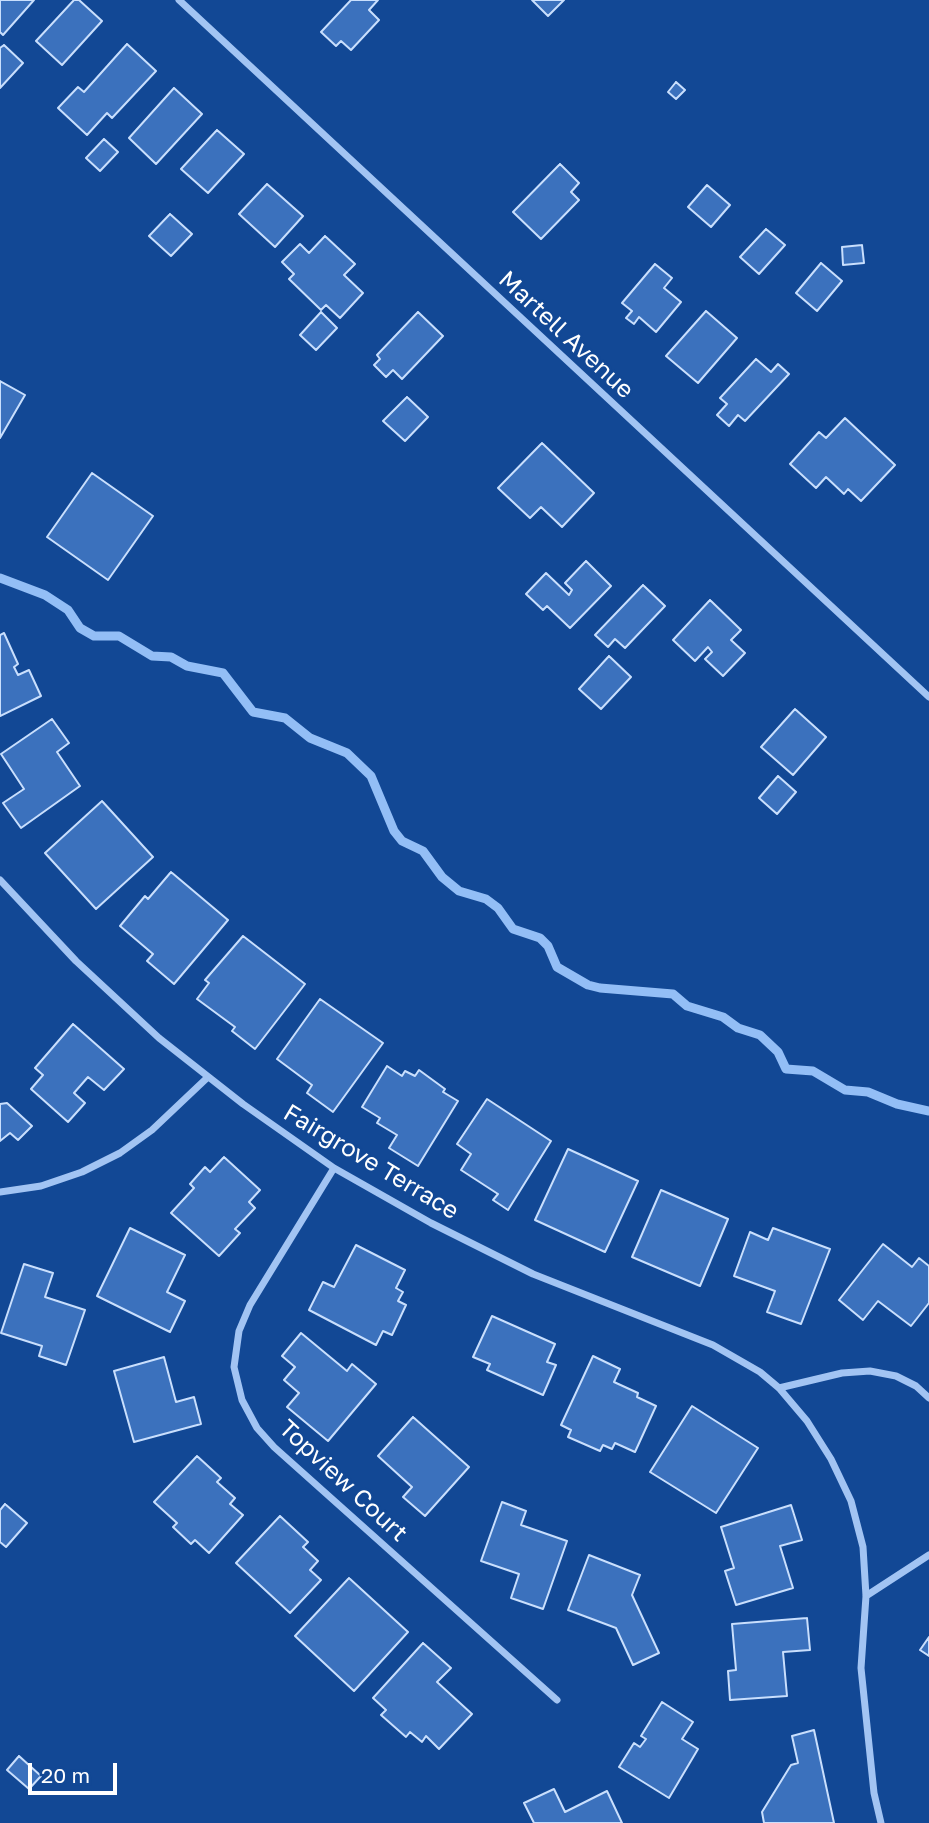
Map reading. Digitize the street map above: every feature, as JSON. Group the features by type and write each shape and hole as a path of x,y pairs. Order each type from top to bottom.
{"street":[{"name":"Martell Avenue","path":"179,0 929,697"},
{"name":"Fairgrove Terrace","path":"0,880 75,961 150,1030 208,1077 334,1168 431,1223 533,1274 713,1345 760,1372 779,1388 807,1421 831,1459 851,1502 863,1547 866,1596 861,1668 874,1793 881,1823"},
{"path":"0,1192 41,1186 82,1172 120,1153 152,1130 208,1077"},
{"name":"Topview Court","path":"334,1168 250,1306 239,1331 234,1367 242,1400 257,1428 274,1447 557,1700"},
{"path":"779,1388 842,1373 870,1371 896,1376 916,1386 929,1398"},
{"path":"866,1596 929,1555"}],"building":[{"path":"0,0 34,0 3,35 0,32"},
{"path":"74,0 79,0 102,21 62,65 36,41"},
{"path":"351,0 378,0 369,10 379,20 351,50 341,41 336,46 321,32"},
{"path":"532,0 564,0 548,16"},
{"path":"127,44 156,71 112,118 107,113 87,135 58,108 78,87 84,92"},
{"path":"4,45 23,63 0,88 0,48"},
{"path":"676,82 685,90 676,99 668,92"},
{"path":"174,88 202,114 156,164 129,138"},
{"path":"217,130 244,154 208,193 181,169"},
{"path":"104,139 118,152 100,171 86,158"},
{"path":"560,164 579,183 571,192 579,200 541,239 513,212"},
{"path":"267,184 303,216 275,247 239,214"},
{"path":"707,185 730,205 711,227 688,207"},
{"path":"170,214 192,234 171,256 149,236"},
{"path":"766,229 785,245 759,274 740,257"},
{"path":"325,236 355,264 344,275 363,293 340,318 326,305 321,310 289,279 294,274 282,262 300,244 309,253"},
{"path":"862,245 864,263 843,265 842,247"},
{"path":"821,263 842,281 817,311 796,293"},
{"path":"655,264 672,278 664,288 681,302 656,332 639,317 634,324 626,318 632,311 622,303"},
{"path":"706,311 737,338 698,383 666,356"},
{"path":"321,312 337,328 316,350 300,335"},
{"path":"418,312 443,336 402,379 393,370 386,377 374,365 380,359 377,355"},
{"path":"756,359 771,372 778,364 789,374 745,421 738,415 729,426 717,415 727,404 720,398"},
{"path":"0,381 25,395 0,438"},
{"path":"407,397 428,417 405,441 383,421"},
{"path":"845,418 895,465 861,501 848,489 844,494 826,477 816,488 790,464 819,432 826,438"},
{"path":"542,443 594,493 562,527 541,507 530,518 498,488"},
{"path":"92,473 153,516 108,580 47,537"},
{"path":"586,561 611,586 570,628 547,606 543,610 526,594 546,573 569,595 572,590 565,583"},
{"path":"643,585 665,606 625,648 615,639 608,647 595,635"},
{"path":"710,600 741,630 731,640 745,653 723,676 705,659 712,652 708,647 695,661 673,640"},
{"path":"4,633 18,664 14,667 18,675 29,670 41,696 0,716 0,635"},
{"path":"609,656 631,677 601,709 579,689"},
{"path":"795,709 826,737 793,775 761,747"},
{"path":"52,719 69,743 57,752 80,786 21,828 3,803 24,789 1,754"},
{"path":"778,776 796,792 777,814 759,798"},
{"path":"102,801 153,857 96,909 45,853"},
{"path":"171,872 228,920 174,984 147,961 153,954 120,926 145,896 148,899"},
{"path":"243,936 305,984 255,1049 232,1031 235,1027 197,999 209,983 205,980"},
{"path":"320,999 383,1043 333,1112 307,1093 312,1085 277,1059"},
{"path":"73,1024 124,1069 104,1090 88,1077 74,1093 85,1103 68,1122 31,1089 43,1075 35,1068"},
{"path":"387,1066 402,1076 405,1071 415,1076 419,1070 445,1089 443,1092 458,1101 418,1166 389,1148 397,1135 377,1123 380,1118 362,1107"},
{"path":"487,1099 551,1141 508,1210 493,1200 498,1194 461,1170 471,1154 457,1144"},
{"path":"7,1103 32,1126 18,1140 10,1133 0,1141 0,1104"},
{"path":"568,1149 638,1181 605,1252 535,1220"},
{"path":"224,1157 260,1190 249,1202 255,1208 235,1229 240,1233 219,1256 171,1213 194,1188 190,1184 205,1167 210,1172"},
{"path":"661,1190 728,1219 700,1286 632,1257"},
{"path":"130,1228 185,1255 167,1292 185,1301 170,1332 97,1296"},
{"path":"773,1228 830,1249 801,1324 767,1312 775,1291 734,1276 750,1232 768,1240"},
{"path":"883,1244 912,1267 919,1258 929,1266 929,1303 911,1326 878,1301 863,1320 839,1300"},
{"path":"356,1245 405,1270 396,1288 403,1292 398,1301 406,1305 392,1335 383,1331 376,1345 309,1310 323,1282 334,1287"},
{"path":"24,1264 53,1273 45,1297 85,1310 66,1365 39,1356 42,1346 1,1333"},
{"path":"492,1316 555,1344 547,1362 556,1365 543,1395 487,1370 490,1364 473,1357"},
{"path":"301,1333 347,1371 352,1364 376,1384 328,1441 287,1407 299,1393 284,1380 295,1367 282,1356"},
{"path":"593,1356 620,1369 614,1382 638,1393 637,1397 656,1406 635,1452 615,1443 612,1449 603,1445 600,1451 568,1437 571,1430 561,1425"},
{"path":"164,1357 176,1402 194,1397 201,1424 134,1442 114,1371"},
{"path":"692,1406 758,1448 716,1513 650,1472"},
{"path":"413,1417 469,1467 425,1516 403,1497 412,1487 378,1456"},
{"path":"197,1456 221,1478 217,1482 235,1498 230,1504 243,1515 209,1553 195,1540 191,1544 173,1527 177,1523 154,1502"},
{"path":"502,1502 526,1511 521,1525 567,1541 543,1609 511,1598 519,1574 481,1561"},
{"path":"5,1504 27,1523 6,1547 0,1542 0,1510"},
{"path":"791,1505 802,1540 780,1546 793,1588 736,1605 725,1571 734,1568 721,1527"},
{"path":"280,1516 308,1542 303,1547 318,1561 310,1570 321,1580 290,1613 236,1563"},
{"path":"589,1555 640,1575 632,1595 659,1653 633,1665 616,1628 568,1610"},
{"path":"349,1578 408,1632 354,1691 295,1636"},
{"path":"807,1618 810,1650 783,1652 787,1696 730,1700 728,1671 736,1670 732,1624"},
{"path":"929,1637 929,1656 920,1650"},
{"path":"423,1643 451,1668 437,1682 472,1714 439,1749 426,1736 422,1742 410,1732 406,1737 381,1715 386,1710 373,1698"},
{"path":"662,1702 693,1722 682,1739 698,1749 669,1798 619,1767 634,1743 640,1747 646,1739 641,1736"},
{"path":"814,1730 834,1823 764,1823 762,1812 791,1765 798,1763 792,1736"},
{"path":"19,1756 41,1776 29,1789 7,1770"},
{"path":"554,1789 565,1812 607,1791 622,1823 534,1823 524,1803"}],"waterway":[{"path":"0,578 45,595 68,610 80,628 94,636 119,636 152,656 171,657 187,666 223,673 253,712 285,718 310,738 347,753 371,776 394,831 402,841 423,851 442,877 459,891 486,899 498,908 513,929 540,938 548,946 557,967 588,985 673,994 687,1006 723,1017 738,1028 760,1035 778,1052 786,1069 813,1071 845,1090 868,1092 897,1104 929,1111"}]}
